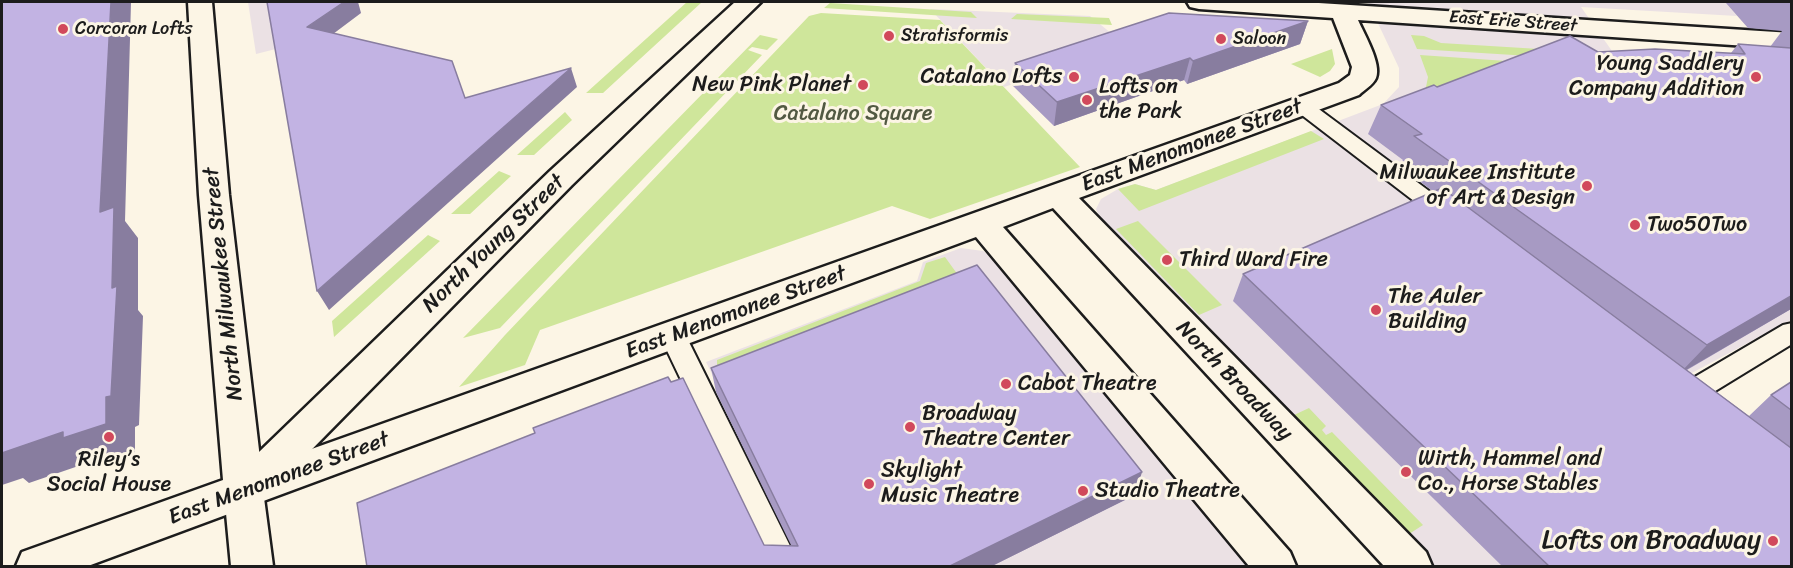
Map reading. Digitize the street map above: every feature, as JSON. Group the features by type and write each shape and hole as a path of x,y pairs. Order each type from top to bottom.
{"street":[{"name":"North Milwaukee Street","path":"200,2 214,195 252,567"},
{"name":"North Young Street","path":"244,492 561,178 748,2"},
{"name":"East Erie Street","path":"1199,2 1791,40"},
{"name":"East Menomonee Street","path":"37,567 1349,89 1364,78 1365,67 1342,11"},
{"name":"North Broadway","path":"1058,195 1411,567"},
{"path":"982,223 1275,567"}],"lane":[{"path":"1301,105 1461,227"},
{"path":"1685,396 1791,333"},
{"path":"673,336 784,567"}],"shaded area":[{"path":"248,2 358,2 361,13 331,35 256,54"},
{"path":"1368,2 1725,2 1737,16 1581,7 1612,51 1791,63 1791,320 1658,391 1716,566 1433,566 1099,216 1096,209 1101,199 1118,189 1135,184 1156,190 1383,104 1399,87 1399,68"},
{"path":"930,9 1090,16 1128,47 1004,87"},
{"name":"Broadway Theatre Center","path":"961,248 983,251 1002,264 1250,566 806,566 706,362 917,281 923,262"}],"green space":[{"path":"687,2 702,2 603,93 586,93"},
{"path":"830,3 971,12 977,18 824,8"},
{"name":"Catalano Square","path":"821,13 940,20 1080,167 930,219 892,206 540,330 525,365 459,387 505,335 809,16"},
{"path":"1017,14 1109,18 1112,25 1011,19"},
{"path":"760,35 778,39 767,50 752,47 748,50 762,55 500,328 463,338"},
{"path":"1411,35 1424,36 1441,43 1605,53 1610,61 1417,49"},
{"path":"1332,49 1335,64 1330,71 1320,77 1291,64"},
{"path":"1420,55 1521,62 1424,97 1428,77"},
{"path":"565,112 572,120 534,155 517,155"},
{"path":"1311,131 1324,139 1139,211 1118,189 1135,184 1156,190"},
{"path":"499,171 511,176 470,214 451,214"},
{"path":"1138,221 1222,305 1199,315 1116,229"},
{"path":"428,235 440,241 334,337 332,321"},
{"path":"945,257 958,275 717,368 717,360 920,281 926,263"},
{"path":"1309,408 1326,426 1322,430 1326,435 1332,432 1423,525 1409,534 1294,415"}],"building":[{"path":"2,2 111,2 100,212 114,207 112,288 117,286 111,396 106,397 106,424 63,438 63,432 2,453"},
{"path":"267,2 344,2 307,27 452,61 465,98 571,68 317,291"},
{"path":"1169,13 1308,21 1193,61 1190,58 1057,102 1015,63"},
{"name":"Milwaukee Institute of Art & Design","path":"1570,36 1598,52 1655,49 1745,54 1738,44 1791,48 1791,296 1707,345 1414,136 1422,134 1381,105 1434,85 1437,87"},
{"path":"1442,188 1791,448 1791,567 1550,567 1243,274"},
{"path":"977,265 1142,472 948,567 367,567 357,503 535,433 533,428 668,377 671,382 683,378 764,545 798,546 711,368"},
{"path":"1791,382 1791,410 1771,395"}],"place":[{"name":"Corcoran Lofts","path":"63,29"},
{"name":"Stratisformis","path":"889,36"},
{"name":"Saloon","path":"1221,39"},
{"name":"Catalano Lofts","path":"1074,77"},
{"name":"Young Saddlery Company Addition","path":"1756,77"},
{"name":"New Pink Planet","path":"863,85"},
{"name":"Lofts on the Park","path":"1087,100"},
{"name":"Milwaukee Institute of Art & Design","path":"1587,186"},
{"name":"Two50Two","path":"1635,225"},
{"name":"Third Ward Fire","path":"1167,260"},
{"name":"The Auler Building","path":"1376,310"},
{"name":"Cabot Theatre","path":"1006,384"},
{"name":"Broadway Theatre Center","path":"910,427"},
{"name":"Riley’s Social House","path":"109,437"},
{"name":"Wirth, Hammel and Co., Horse Stables","path":"1406,472"},
{"name":"Skylight Music Theatre","path":"869,484"},
{"name":"Studio Theatre","path":"1083,491"},
{"name":"Lofts on Broadway","path":"1773,541"}]}
